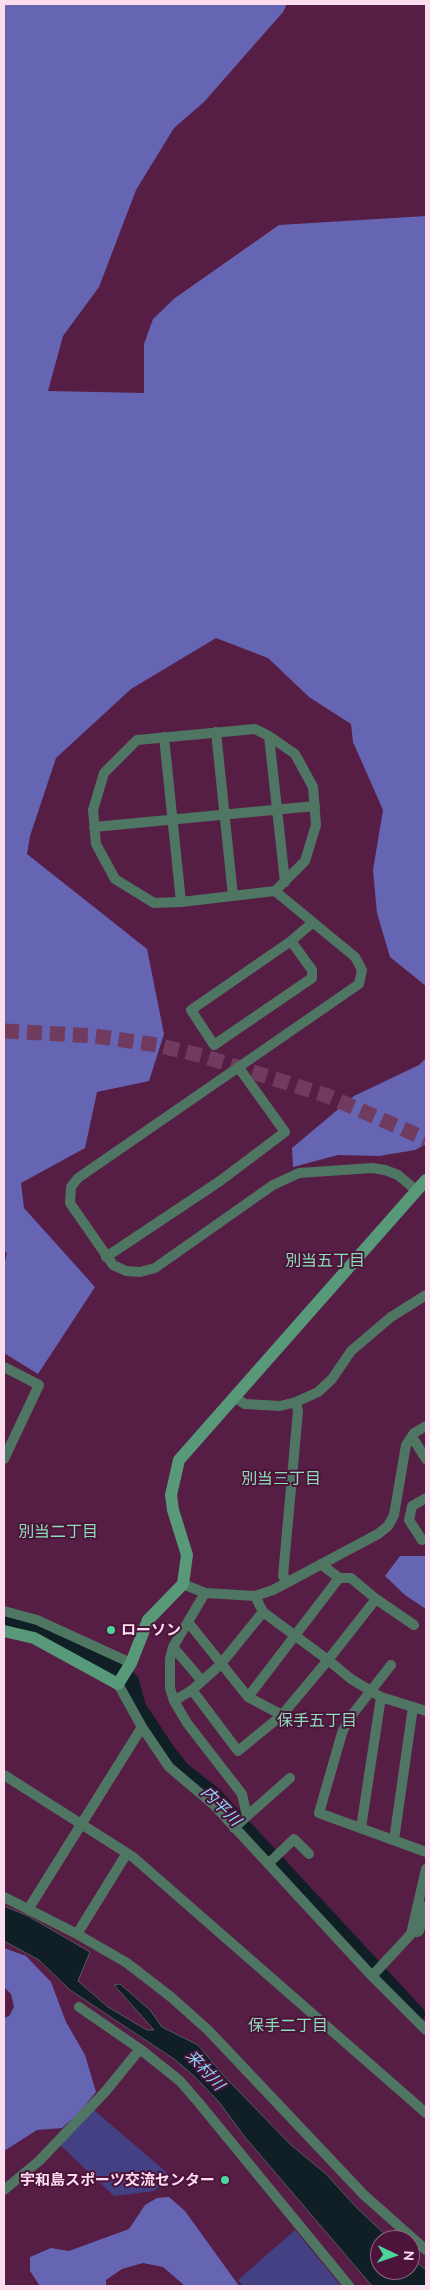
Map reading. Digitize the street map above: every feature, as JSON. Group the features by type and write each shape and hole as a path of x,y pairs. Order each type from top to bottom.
{"street":[{"path":"255,729 295,754 313,787 315,806 316,825 305,861 275,891 181,902 154,903 115,879 96,844 93,810 104,773 137,740 216,732 255,729"},
{"path":"216,732 233,896"},
{"path":"269,736 285,882"},
{"path":"164,737 181,902"},
{"path":"94,828 277,808 315,806"},
{"path":"275,891 360,962 362,970 359,984 78,1178 70,1187 70,1203 106,1257 113,1264 126,1271 140,1272 155,1268 273,1185 299,1173 372,1168 398,1175 417,1191"},
{"path":"291,941 312,970 312,978 214,1045 191,1010 291,941 312,923"},
{"path":"106,1257 220,1181 285,1132 239,1068"},
{"path":"124,1674 148,1620 183,1584 187,1555 173,1510 171,1495 179,1460 186,1449 426,1180"},
{"path":"234,1397 245,1404 280,1406 296,1402 318,1392 332,1379 350,1352 391,1317 426,1296"},
{"path":"4,1367 39,1386 4,1459"},
{"path":"289,1582 283,1576 298,1411 296,1402"},
{"path":"183,1584 205,1593 255,1596 289,1582 378,1534 388,1526 394,1515 406,1445 410,1438 426,1426"},
{"path":"410,1438 414,1440 426,1459"},
{"path":"422,1540 410,1520 412,1506 426,1498"},
{"path":"321,1564 339,1578 352,1578 374,1595 376,1599 414,1625"},
{"path":"248,1697 339,1578"},
{"path":"205,1593 173,1647 169,1672 170,1688 174,1701 187,1723 242,1794 240,1822"},
{"path":"255,1596 263,1612 372,1692 381,1697 426,1711"},
{"path":"192,1690 238,1751 282,1715 376,1599"},
{"path":"4,1611 37,1620 124,1674 142,1727 169,1768 214,1805 240,1822 271,1861 426,2030"},
{"path":"174,1701 192,1690 220,1665 263,1612"},
{"path":"188,1622 220,1665 248,1697 282,1715"},
{"path":"4,1631 34,1638 124,1674"},
{"path":"173,1647 202,1681"},
{"path":"391,1665 372,1692 348,1720 342,1733 318,1813 426,1852"},
{"path":"361,1828 381,1697"},
{"path":"394,1840 413,1707"},
{"path":"28,1908 142,1727"},
{"path":"4,1775 128,1853 426,2113"},
{"path":"240,1822 290,1778"},
{"path":"271,1861 294,1839 309,1854"},
{"path":"78,1934 128,1853"},
{"path":"411,1934 426,1870"},
{"path":"4,1898 28,1908 78,1934 127,1963 171,1997 208,2030 371,2202 426,2250"},
{"path":"375,1973 411,1934 420,1931 426,1906"},
{"path":"80,2007 140,2049 180,2081 349,2286"},
{"path":"4,2190 46,2154 105,2092 140,2049"}],"shaded area":[{"path":"4,4 287,4 283,12 204,102 174,128 136,190 99,287 63,336 48,391 144,393 144,344 153,319 175,298 279,225 426,216 426,986 390,957 377,913 373,870 383,810 353,742 351,724 309,697 268,658 216,638 131,689 56,758 30,836 27,854 147,949 164,1034 149,1081 97,1092 85,1148 21,1183 24,1208 95,1287 38,1374 4,1353 4,1265 7,1253 4,1251"},
{"path":"426,1058 426,1144 415,1150 379,1156 338,1155 293,1167 292,1148 354,1096 419,1065"},
{"path":"400,1556 426,1556 426,1609 405,1595 385,1576"},
{"path":"4,1948 26,1956 51,1982 66,2022 85,2055 96,2092 79,2113 62,2128 37,2130 4,2151 4,2018 9,2016 14,2007 11,1994 4,1987"},
{"path":"94,2110 172,2177 154,2191 114,2196 60,2145"},
{"path":"169,2197 185,2211 239,2286 185,2286 163,2267 143,2263 122,2269 106,2280 106,2286 40,2286 30,2271 30,2257 51,2248 69,2251 129,2229 145,2205 157,2198"},
{"path":"295,2230 341,2286 243,2286 238,2280"}],"water":[{"name":"来村川","path":"4,1906 28,1916 90,1952 78,1981 108,2007 147,2030 154,2030 114,1985 120,1984 150,2010 162,2027 198,2045 224,2076 291,2145 325,2173 380,2230 370,2230 370,2280 420,2280 420,2265 426,2270 426,2286 372,2286 244,2136 219,2102 193,2075 174,2059 70,1990 39,1960 4,1941"}],"waterway":[{"name":"内平川","path":"4,1621 37,1628 108,1664 131,1681 138,1707 182,1770 214,1795 417,2014"}],"tunnel":[{"path":"4,1031 95,1036 157,1045 203,1056 328,1096 426,1139"}],"place":[{"name":"ローソン","path":"111,1630"},
{"name":"宇和島スポーツ交流センター","path":"225,2180"}],"district":[{"name":"別当五丁目","path":"325,1261"},
{"name":"別当三丁目","path":"281,1479"},
{"name":"別当二丁目","path":"58,1532"},
{"name":"保手五丁目","path":"317,1721"},
{"name":"保手二丁目","path":"288,2026"}]}
